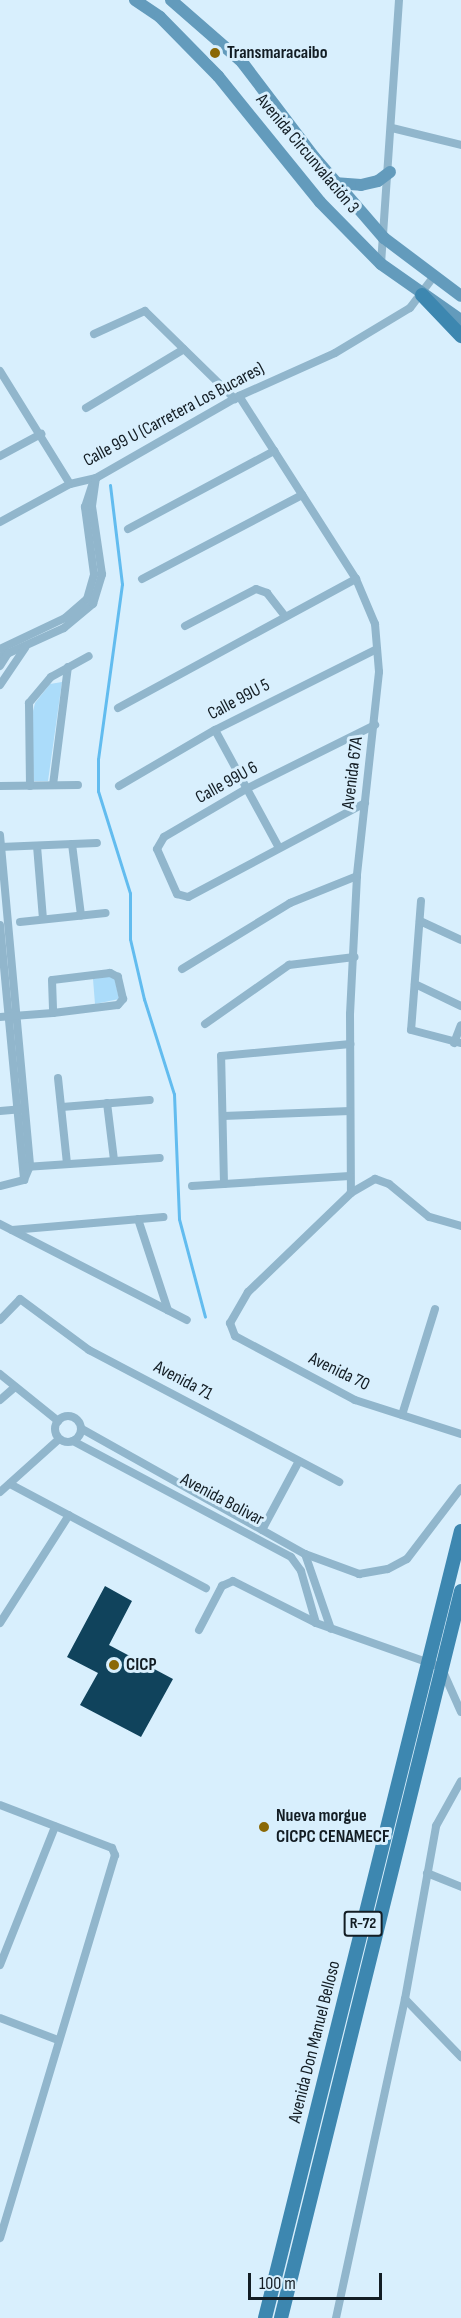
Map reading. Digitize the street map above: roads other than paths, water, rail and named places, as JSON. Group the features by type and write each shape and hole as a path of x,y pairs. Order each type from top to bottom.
{"main road":[{"name":"Avenida Circunvalación 3","path":"135,0 160,17 218,76 321,202 381,264 422,295 461,320"},
{"name":"Avenida Circunvalación 3","path":"171,0 242,62 334,183 384,238 433,278 461,296"},
{"path":"334,183 361,185 378,181 390,172"},
{"path":"422,295 461,336"},
{"name":"Avenida Don Manuel Belloso","path":"281,2318 434,1665 461,1531"},
{"name":"Avenida Don Manuel Belloso","path":"265,2316 434,1665 460,1599"}],"street":[{"path":"381,264 390,172 399,0"},
{"path":"392,128 461,145"},
{"path":"422,295 433,278"},
{"name":"Calle 99 U (Carretera Los Bucares)","path":"0,522 70,484 96,478 237,397 335,353 422,295"},
{"name":"Avenida 67A","path":"94,334 145,311 237,397 356,579 372,610 377,649 375,725 357,876 350,1044 351,1193"},
{"path":"86,408 184,349"},
{"path":"0,371 70,484"},
{"path":"0,456 41,434"},
{"path":"128,530 274,451"},
{"path":"3,653 64,628 90,602 94,574 86,497 96,478"},
{"path":"142,579 302,495"},
{"path":"118,708 356,579"},
{"path":"185,627 256,589 267,593 285,616"},
{"path":"0,666 3,653 21,639 66,618 90,602"},
{"path":"0,685 29,644"},
{"name":"Calle 99U 5","path":"119,786 215,730 377,649"},
{"path":"30,786 29,703 51,677 89,656"},
{"path":"53,785 68,667"},
{"name":"Calle 99U 6","path":"279,848 188,897 177,894 160,861 157,843 248,788 375,725"},
{"path":"215,730 279,848 365,803"},
{"path":"0,786 78,785"},
{"path":"0,835 8,1017"},
{"path":"0,847 97,843"},
{"path":"72,844 81,915"},
{"path":"37,846 43,919"},
{"path":"182,969 290,903 357,876"},
{"path":"421,901 411,1030 458,1043 461,1025"},
{"path":"20,922 106,913"},
{"path":"420,921 461,940"},
{"path":"0,925 8,1017 22,1109 26,1166 24,1180 0,1186"},
{"path":"205,1024 289,965 355,957"},
{"path":"8,1017 53,1013 122,1003 118,977 111,973 52,980 53,1013"},
{"path":"415,984 461,1006"},
{"path":"224,1184 221,1056 350,1044"},
{"path":"58,1078 67,1164"},
{"path":"62,1107 150,1100"},
{"path":"107,1103 114,1160"},
{"path":"0,1111 22,1109"},
{"path":"223,1116 350,1111"},
{"path":"26,1166 160,1158"},
{"path":"192,1186 350,1176"},
{"path":"351,1193 381,1179 429,1217 461,1226"},
{"name":"Avenida 70","path":"351,1193 234,1309 230,1323 235,1336 355,1400 461,1434"},
{"path":"11,1230 163,1217"},
{"path":"138,1219 168,1310"},
{"path":"0,1224 187,1320"},
{"name":"Avenida 71","path":"0,1320 18,1298 89,1350 339,1482"},
{"path":"402,1415 435,1310"},
{"path":"0,1374 58,1421 59,1439 0,1492"},
{"path":"0,1400 15,1386"},
{"path":"58,1421 71,1416 82,1429 305,1554 359,1574 388,1569 421,1545 461,1488"},
{"path":"73,1441 82,1429"},
{"name":"Avenida Bolivar","path":"59,1439 73,1441 291,1557 301,1571 316,1623"},
{"path":"262,1530 299,1461"},
{"path":"10,1484 206,1588"},
{"path":"0,1623 69,1515"},
{"path":"305,1554 331,1629"},
{"path":"199,1630 222,1586 233,1581 316,1623 434,1665 461,1712"},
{"path":"336,2318 405,1999 436,1826 461,1781"},
{"path":"0,1806 112,1848 115,1854 0,2238"},
{"path":"0,1965 55,1827"},
{"path":"427,1874 461,1887"},
{"path":"405,1999 461,2057"},
{"path":"0,2018 58,2040"}],"waterway":[{"path":"110,485 122,584 98,759 98,791 130,893 130,939 144,999 174,1094 179,1219 205,1317"}],"place":[{"name":"Transmaracaibo","path":"215,53"},
{"name":"CICP","path":"114,1665"},
{"name":"Nueva morgue CICPC CENAMECF","path":"264,1827"}]}
